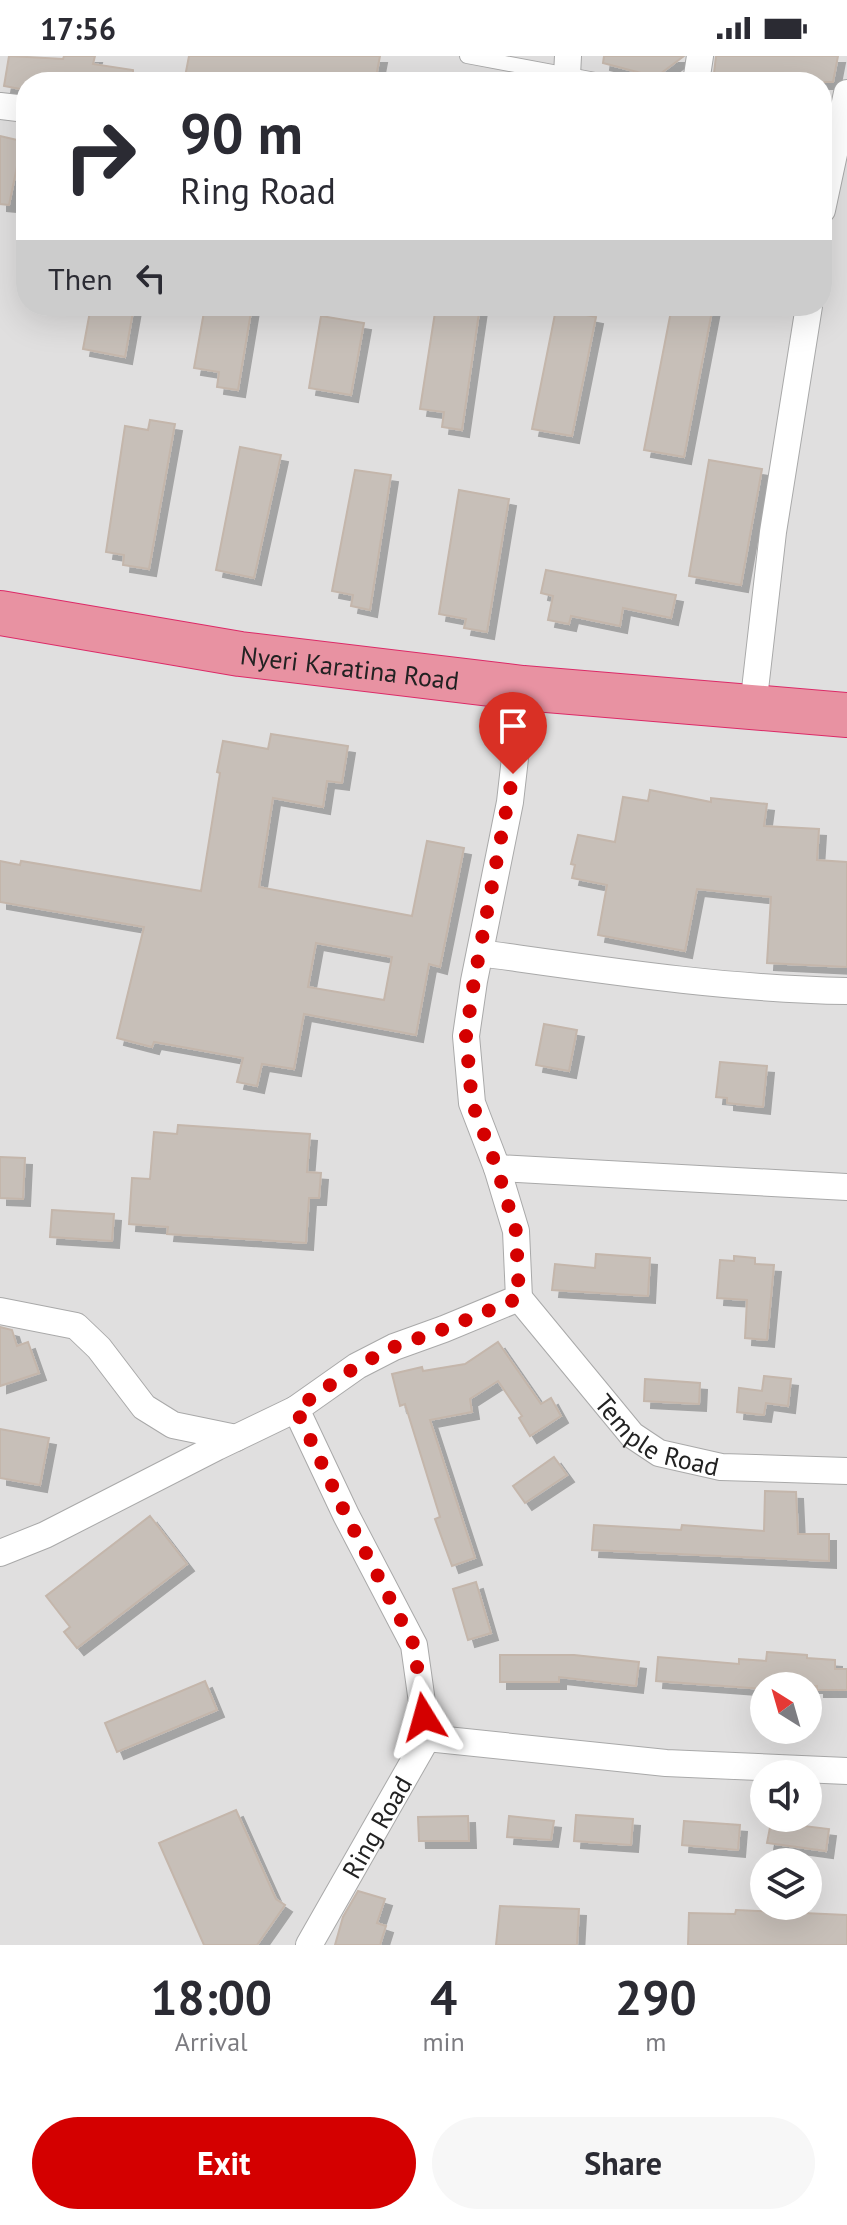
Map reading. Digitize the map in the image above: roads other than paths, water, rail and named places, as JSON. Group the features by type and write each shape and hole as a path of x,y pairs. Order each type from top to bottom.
{"highway":[{"name":"Nyeri Karatina Road","path":"0,613 240,654 523,688 847,715"}],"street":[{"path":"832,163 847,93"},
{"path":"753,707 773,532 807,316"},
{"path":"0,1553 45,1535 296,1409 357,1366 394,1347 519,1298 516,1231 497,1168 472,1103 466,1036 510,802 523,688"},
{"path":"480,953 635,974 792,990 847,991"},
{"path":"497,1168 847,1187"},
{"name":"Temple Road","path":"519,1298 632,1435 659,1453 721,1467 847,1471"},
{"path":"0,1311 76,1326 99,1348 144,1407 173,1425 236,1438"},
{"path":"296,1409 346,1515 414,1645 427,1738 666,1763 847,1771"},
{"name":"Ring Road","path":"309,1945 427,1738"}],"lane":[{"path":"467,56 567,65"}]}
